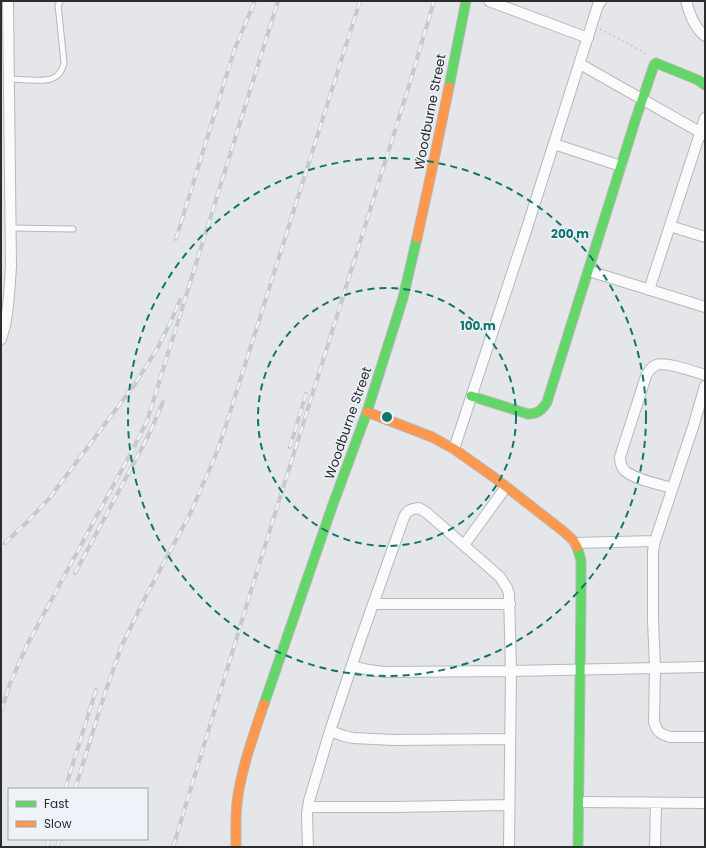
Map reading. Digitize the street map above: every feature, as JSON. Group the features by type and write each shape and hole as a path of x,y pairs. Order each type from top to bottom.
{"street":[{"path":"1,339 5,328 11,267 8,1"},
{"name":"Woodburne Street","path":"236,847 236,813 238,797 250,743 329,514 367,412 403,298 431,174 466,1"},
{"path":"489,1 588,38"},
{"path":"454,448 600,1"},
{"path":"686,1 693,22 698,30 705,36"},
{"path":"471,396 534,415 544,408 654,65 656,63 698,80 705,85"},
{"path":"580,64 703,133"},
{"path":"649,290 703,133 705,118"},
{"path":"554,144 621,166"},
{"path":"670,226 705,237"},
{"path":"589,271 705,307"},
{"path":"672,488 634,476 625,470 620,461 620,457 646,376 649,371 657,364 668,364 705,375"},
{"path":"705,386 653,551 655,668 654,722 656,729 664,735 670,737 705,737"},
{"path":"367,412 432,437 454,448 563,531 575,543 580,553 581,670 578,847"},
{"path":"464,545 506,487"},
{"path":"308,847 308,807 330,731 404,517 409,510 418,508 423,510 464,545 500,577 508,588 510,604 511,671 509,847"},
{"path":"575,543 655,541"},
{"path":"373,604 510,604"},
{"path":"352,666 384,672 705,667"},
{"path":"330,731 353,738 510,739"},
{"path":"579,802 705,803"},
{"path":"655,847 656,803"},
{"path":"308,807 509,805"}],"lane":[{"path":"9,79 44,80 51,79 60,73 64,63 58,14 58,6 60,1"},
{"path":"10,228 73,229"}],"path":[{"path":"592,25 648,54 656,63"}],"railway":[{"path":"176,239 235,48 255,1"},
{"path":"1,711 11,681 27,645 147,421 278,1"},
{"path":"75,788 104,696 122,645 147,594 190,514 217,452 360,1"},
{"path":"173,847 434,1"},
{"path":"5,543 48,500 135,384 157,349 180,300"},
{"path":"290,447 306,394"},
{"path":"75,573 143,446 163,402"},
{"path":"65,788 96,690"},
{"path":"47,847 49,840"},
{"path":"57,847 60,840"}],"traffic: fast":[{"path":"449,87 466,1"},
{"path":"471,396 528,414 539,411 547,402 654,65 656,63 698,80 705,85"},
{"path":"264,704 332,507 367,412 403,298 417,238"},
{"path":"577,547 581,560 578,847"}],"traffic: slow":[{"path":"417,238 449,87"},
{"path":"367,412 432,437 454,449 495,478 563,531 573,540 577,547"},
{"path":"236,847 236,808 240,783 249,749 264,704"}]}
